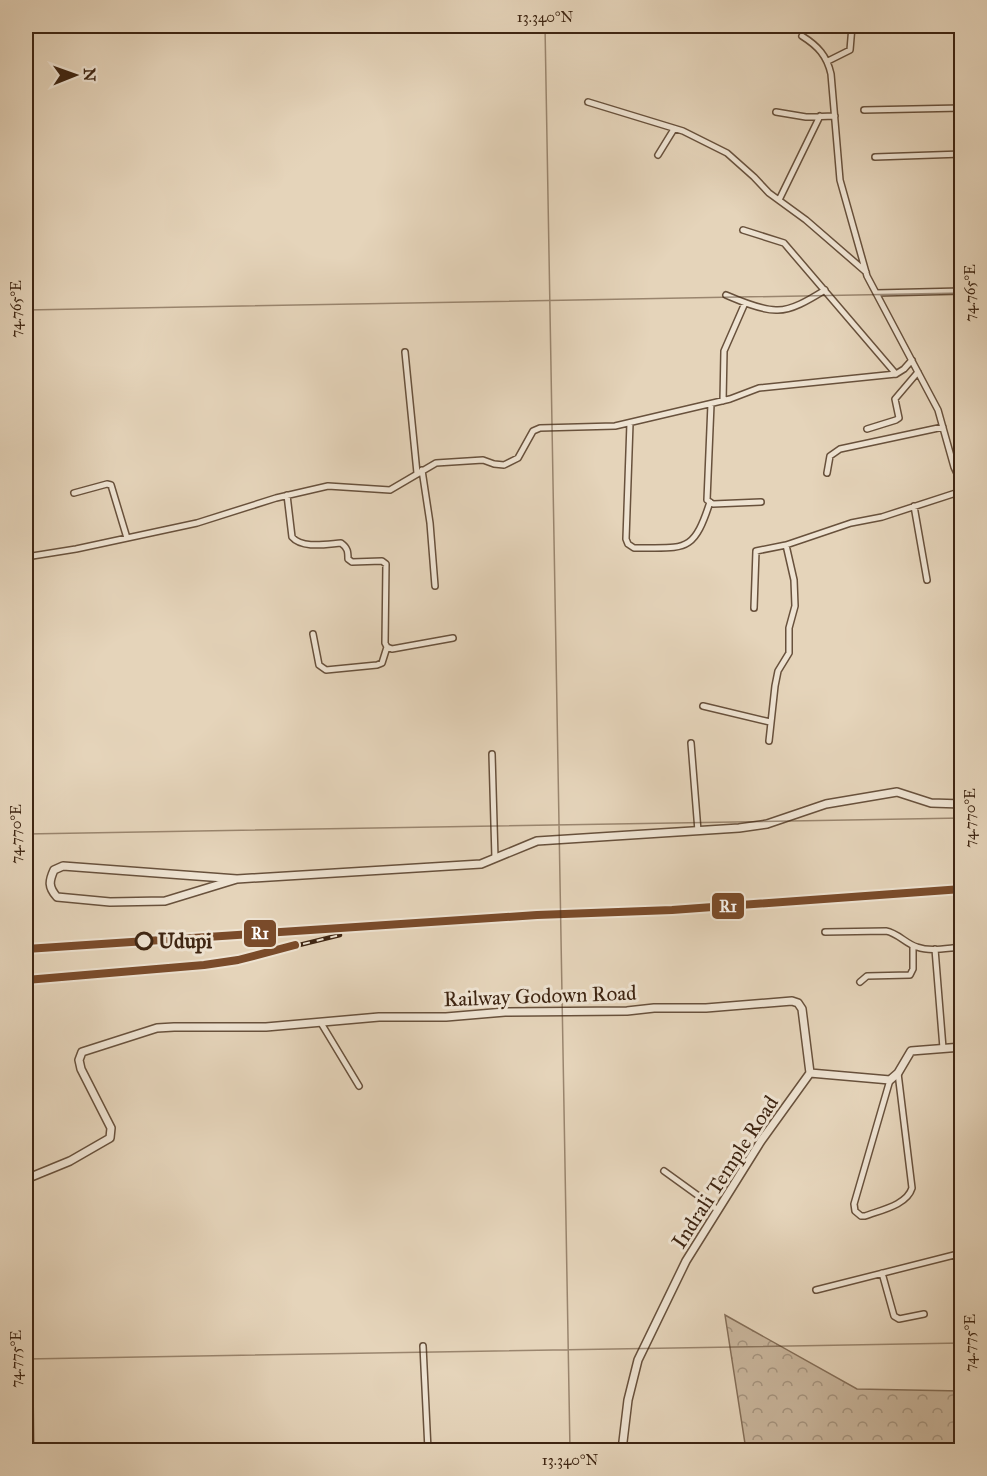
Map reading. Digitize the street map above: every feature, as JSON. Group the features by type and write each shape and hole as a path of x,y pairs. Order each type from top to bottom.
{"street":[{"path":"828,61 850,50 852,26"},
{"path":"802,36 814,44 828,61 840,180 866,272 938,410 954,467 962,484"},
{"path":"588,102 674,129 703,140 727,153 779,200 806,220 866,272"},
{"path":"864,110 962,108"},
{"path":"776,112 798,116 835,116"},
{"path":"779,200 820,116"},
{"path":"658,155 674,129"},
{"path":"875,157 962,154"},
{"path":"743,230 784,243 896,374"},
{"path":"726,295 745,303 776,310 799,304 825,290"},
{"path":"876,293 962,291"},
{"path":"723,401 724,351 745,303"},
{"path":"405,352 419,472 430,523 435,586"},
{"path":"26,557 196,523 287,495 328,486 390,490 435,463 483,460 504,465 518,458 533,431 540,428 615,426 723,401 759,388 896,374 912,360"},
{"path":"867,429 899,418 895,399 918,372"},
{"path":"711,404 706,498 710,502 761,502"},
{"path":"630,423 628,544 634,548 681,547 693,540 698,533 710,502"},
{"path":"826,473 830,456 840,449 943,428"},
{"path":"954,467 962,467"},
{"path":"74,493 107,484 111,485 127,538"},
{"path":"754,608 756,551 786,545 851,523 882,517 962,491"},
{"path":"287,495 292,537 296,541 302,544 341,543 348,551 348,559 352,562 382,561 386,564 385,643 387,647 382,663 326,670 319,665 313,634"},
{"path":"914,506 927,580"},
{"path":"769,741 778,671 789,653 789,628 795,606 794,580 786,545"},
{"path":"387,647 392,649 453,638"},
{"path":"703,706 770,722"},
{"path":"692,743 698,831"},
{"path":"492,754 495,858"},
{"path":"237,879 174,899 110,902 57,897 50,889 50,879 54,870 63,866 237,879 481,864 537,841 740,828 766,824 826,804 897,792 931,803 962,804"},
{"path":"825,932 892,932 913,946 935,949 962,947"},
{"path":"860,982 867,976 910,975 914,969 913,946"},
{"path":"935,949 943,1048"},
{"name":"Railway Godown Road","path":"26,1179 70,1161 110,1138 111,1128 81,1069 79,1060 82,1052 157,1028 266,1027 378,1017 446,1017 506,1011 627,1011 654,1008 706,1008 792,1001 798,1003 802,1009 810,1074"},
{"path":"321,1023 359,1086"},
{"path":"898,1073 911,1192 905,1200 861,1216 855,1211 854,1204 890,1080 898,1073 911,1051 960,1047 962,1092"},
{"path":"810,1074 890,1080"},
{"name":"Indrali Temple Road","path":"622,1450 628,1400 638,1360 686,1261 761,1141 810,1074"},
{"path":"664,1171 718,1210"},
{"path":"816,1290 959,1253 962,1273"},
{"path":"882,1273 894,1316 899,1319 924,1314"},
{"path":"423,1346 428,1450"}],"green space":[{"path":"725,1315 857,1389 961,1391 961,1441 937,1450 746,1450"}],"railway":[{"path":"26,949 537,915"},
{"path":"26,980 204,965 238,960 340,935"}],"transit line":[{"name":"R1","path":"26,949 537,915 672,910 962,889"},
{"name":"R1","path":"26,980 204,965 238,960 295,945"}],"place":[{"name":"Udupi","path":"144,941"}]}
